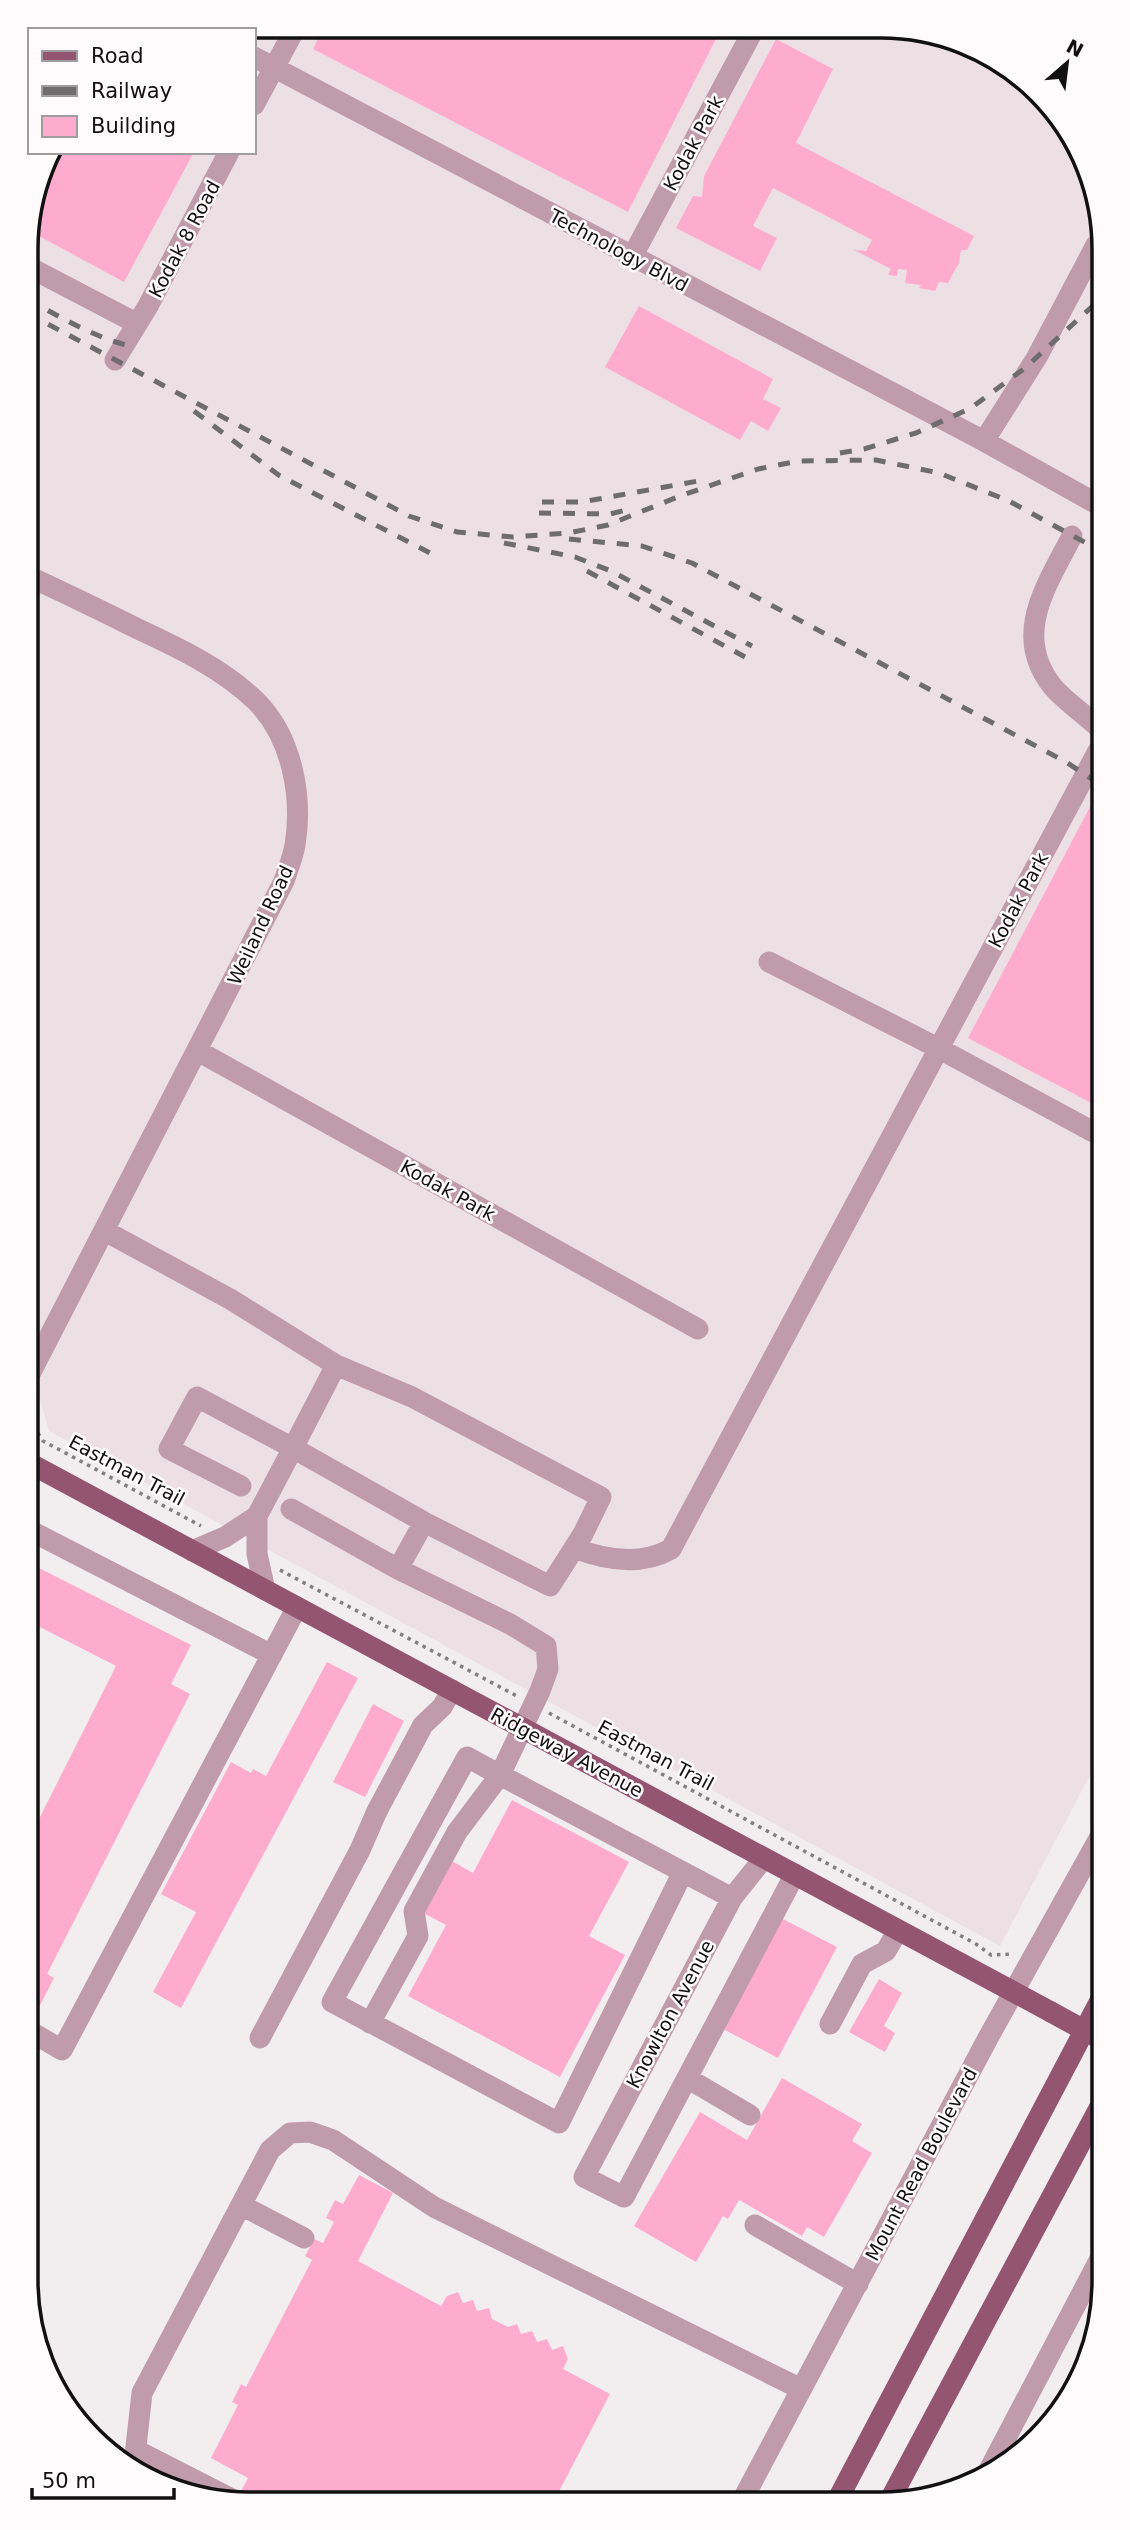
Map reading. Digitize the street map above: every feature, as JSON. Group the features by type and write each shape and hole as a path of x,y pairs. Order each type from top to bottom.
{"main road":[{"name":"Ridgeway Avenue","path":"39,1468 1091,2034"},
{"path":"842,2492 1091,2018"},
{"path":"895,2491 1091,2122"}],"street":[{"path":"256,101 289,39"},
{"name":"Kodak Park","path":"632,257 749,39"},
{"name":"Technology Blvd","path":"256,58 984,441 1092,501"},
{"name":"Kodak 8 Road","path":"115,360 148,306 228,154"},
{"path":"984,441 1037,357 1092,253"},
{"path":"39,272 136,323"},
{"path":"1072,536 1036,607 1034,650 1053,686 1092,721"},
{"name":"Weiland Road","path":"39,581 164,641 223,674 257,702 275,728 289,757 295,780 298,814 295,847 284,881 39,1357"},
{"name":"Kodak Park","path":"574,1548 595,1556 622,1560 646,1559 671,1549 1092,763"},
{"path":"769,962 938,1048 1092,1131"},
{"name":"Kodak Park","path":"198,1052 698,1329"},
{"path":"105,1231 230,1299 335,1365 412,1396 601,1497 550,1586 424,1522 197,1397 169,1449 241,1486"},
{"path":"265,1590 257,1554 257,1516 335,1365"},
{"path":"291,1509 398,1569 510,1624 546,1646 548,1669 500,1775 457,1832 414,1910 418,1936 370,2023"},
{"path":"192,1551 225,1537 257,1516"},
{"path":"398,1569 424,1522"},
{"path":"39,1538 272,1656"},
{"path":"39,2037 62,2050 297,1607"},
{"path":"260,2038 423,1725 442,1707 452,1690"},
{"path":"683,1872 559,2123 332,2002 467,1757 732,1898"},
{"name":"Mount Read Boulevard","path":"747,2492 1091,1852"},
{"name":"Knowlton Avenue","path":"687,2078 624,2197 584,2176 732,1898 764,1858"},
{"path":"750,2115 687,2078 795,1874"},
{"path":"830,2024 862,1964 886,1951 898,1930"},
{"path":"199,2485 135,2457 142,2393 270,2150 290,2133 310,2132 333,2140 434,2207 801,2389"},
{"path":"241,2205 304,2238"},
{"path":"755,2225 858,2284"},
{"path":"996,2457 1091,2276"}],"path":[{"name":"Eastman Trail","path":"39,1435 43,1441 201,1526"},
{"name":"Eastman Trail","path":"269,1564 533,1704 976,1944 991,1955 1011,1952 1030,1962"}],"shaded area":[{"path":"256,39 895,39 922,43 974,60 1020,91 1048,121 1075,169 1090,222 1092,249 1091,1773 1000,1946 49,1431 39,1396 39,235 43,208 61,154 256,154"}],"building":[{"path":"318,39 716,39 628,212 313,49"},
{"path":"776,39 833,69 796,143 974,236 967,250 961,250 959,263 948,283 939,282 935,291 919,288 921,285 905,283 907,270 898,269 897,276 888,275 891,269 854,250 866,251 872,240 773,188 753,226 777,238 760,271 676,228 693,196 702,197 704,176"},
{"path":"193,154 124,282 39,236 46,195 60,156"},
{"path":"639,306 773,379 763,399 781,408 768,431 751,421 740,440 605,367"},
{"path":"1091,805 1092,1103 968,1038"},
{"path":"39,1568 191,1645 171,1684 190,1694 47,1974 54,1978 39,2007 39,1819 116,1666 39,1627"},
{"path":"327,1662 358,1678 181,2008 153,1992 196,1912 161,1894 231,1762 251,1773 253,1769 266,1776"},
{"path":"373,1704 404,1721 365,1797 333,1782"},
{"path":"512,1800 629,1862 589,1936 625,1955 560,2077 408,1996 446,1925 423,1913 450,1860 473,1873"},
{"path":"781,1918 837,1947 778,2058 723,2029"},
{"path":"879,1979 902,1993 884,2026 895,2033 885,2052 849,2032"},
{"path":"782,2078 862,2124 852,2141 872,2153 824,2237 807,2227 802,2236 739,2200 728,2219 723,2216 696,2262 634,2226 700,2112 747,2140"},
{"path":"359,2175 393,2193 358,2261 441,2306 447,2296 458,2292 463,2303 473,2300 477,2311 489,2308 492,2319 508,2327 517,2324 521,2334 532,2331 537,2342 547,2339 552,2350 563,2346 568,2359 563,2369 610,2394 559,2492 241,2491 248,2478 211,2458 238,2405 232,2402 241,2384 246,2387 312,2260 305,2256 314,2239 323,2243 334,2222 326,2218 335,2200 343,2204"}],"railway":[{"path":"39,305 93,333 134,347"},
{"path":"840,453 864,449 916,433 971,408 1025,368 1092,307"},
{"path":"39,319 409,516 457,532 513,537 568,533 608,525 758,469 799,461 876,460 939,473 1009,501 1092,546"},
{"path":"194,411 280,476 436,556"},
{"path":"542,502 582,502 698,481"},
{"path":"539,513 610,514 626,510"},
{"path":"569,539 642,546 692,563 1066,762 1092,779"},
{"path":"504,543 575,557 611,571 752,646"},
{"path":"587,571 745,657"}]}
